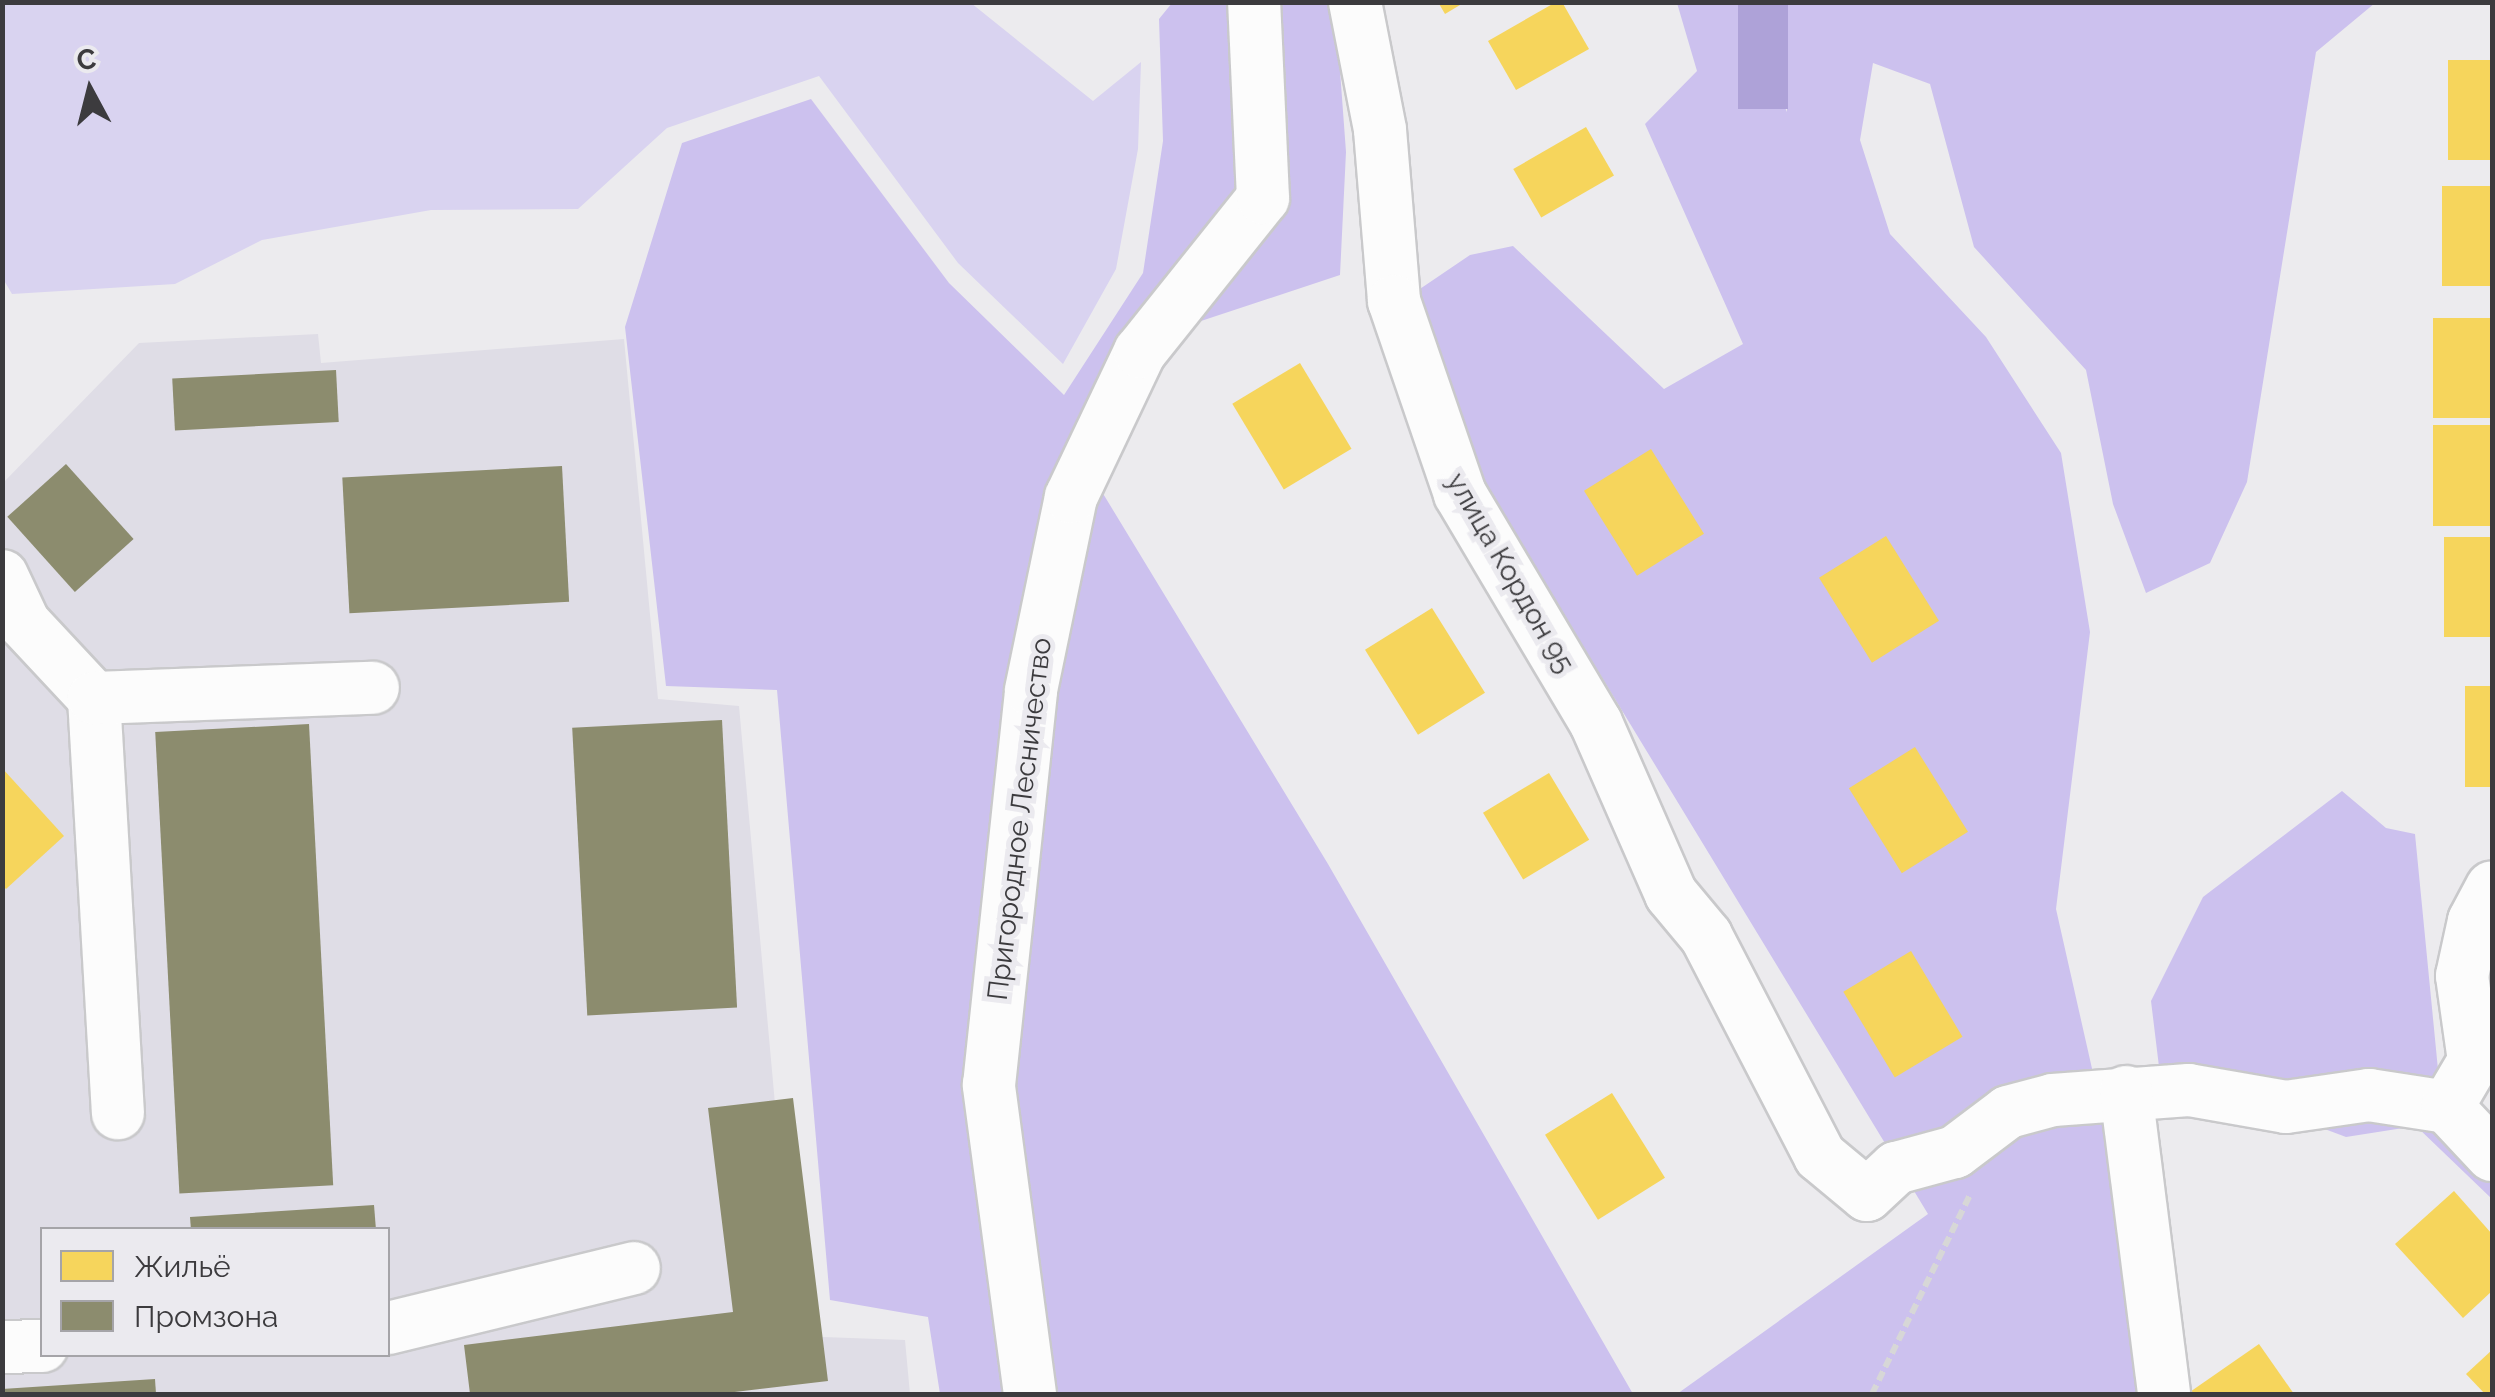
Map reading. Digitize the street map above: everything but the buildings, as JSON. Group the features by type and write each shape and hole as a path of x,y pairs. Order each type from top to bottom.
{"street":[{"name":"Пригородное Лесничество","path":"1030,1394 990,1084 1030,690 1078,481 1140,352 1263,198 1254,2"},
{"name":"улица Кордон 95","path":"1355,2 1380,130 1394,302 1419,389 1460,494 1596,723 1620,786 1671,894 1706,936 1820,1156 1867,1195 1896,1168 1955,1152 2008,1112 2126,1092"},
{"path":"2,576 24,624 94,698 118,1113"},
{"path":"94,698 372,688"},
{"path":"2447,1106 2474,1061 2462,976 2474,921 2492,887"},
{"path":"2164,1394 2126,1092 2189,1090 2286,1106 2369,1095 2447,1106 2492,1155"},
{"path":"390,1328 634,1268"},
{"path":"2,1347 40,1346"}],"path":[{"path":"1872,1394 1974,1187"}],"shaded area":[{"path":"2,3 971,3 1093,101 1141,62 1138,149 1116,269 1063,364 958,263 819,76 667,128 578,209 431,210 262,240 175,284 12,294 2,277"},
{"path":"1172,3 1335,3 1346,152 1340,275 1201,321 1108,438 1099,487 1328,864 1633,1394 940,1394 928,1317 830,1300 777,690 666,686 625,327 682,143 811,99 949,283 1064,395 1143,273 1163,141 1159,19"},
{"path":"1677,3 1738,3 1787,112 1788,3 2375,3 2316,52 2247,482 2210,563 2146,593 2113,504 2086,370 1974,247 1930,84 1873,63 1860,140 1890,234 1986,337 2061,453 2090,632 2056,909 2093,1073 2138,1136 2133,1355 2139,1394 1677,1394 1928,1214 1443,416 1411,295 1470,255 1513,246 1664,389 1743,344 1645,124 1697,71"},
{"path":"1738,3 1788,3 1788,109 1738,109"},
{"path":"318,334 321,363 624,339 658,699 739,706 796,1336 905,1340 910,1394 3,1394 3,483 139,343"},
{"path":"2342,791 2386,828 2415,834 2440,1090 2492,1148 2492,1199 2416,1126 2346,1137 2242,1098 2165,1116 2151,1001 2203,897"}]}
